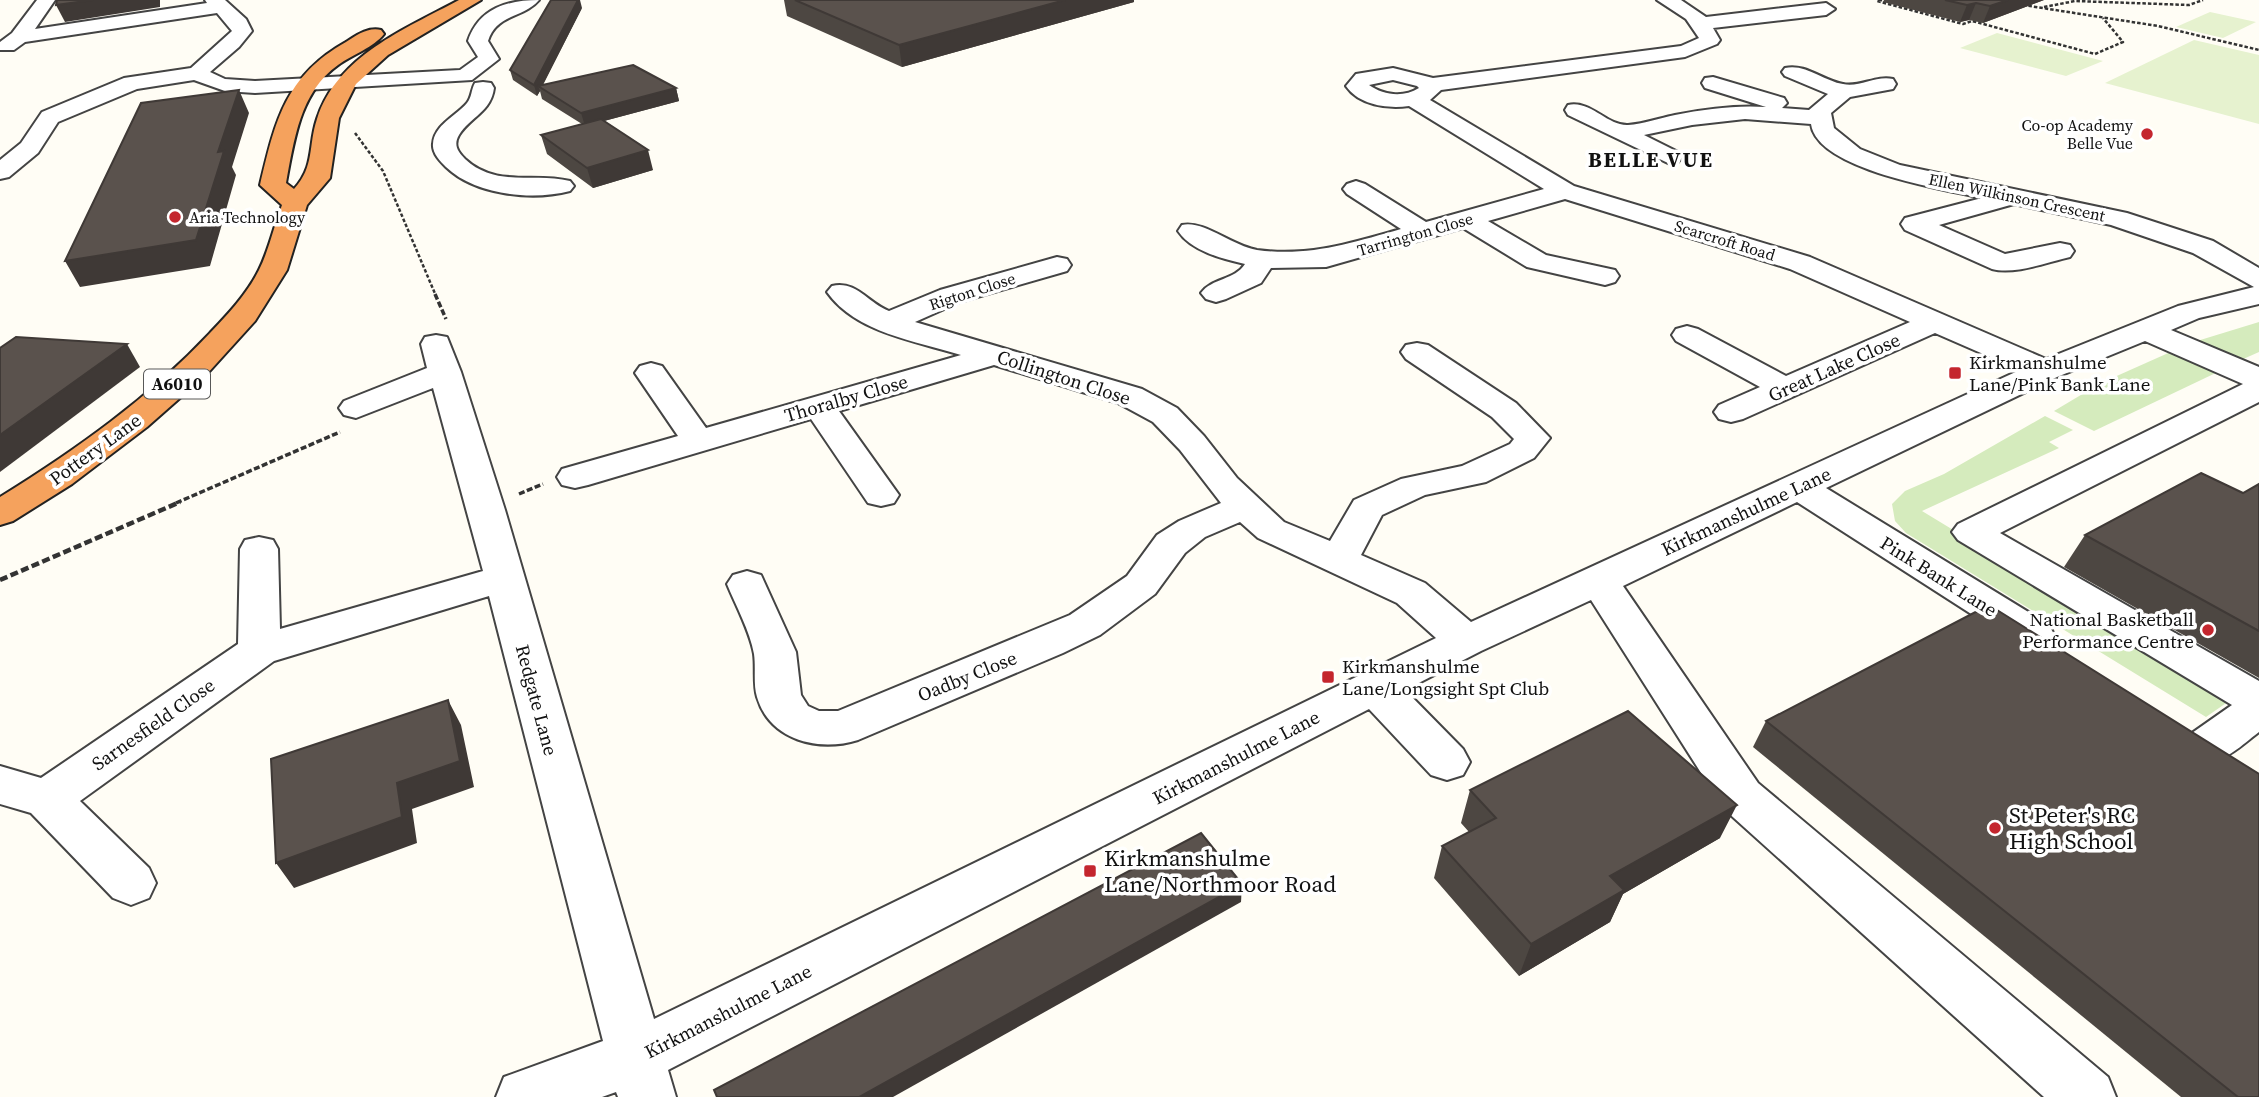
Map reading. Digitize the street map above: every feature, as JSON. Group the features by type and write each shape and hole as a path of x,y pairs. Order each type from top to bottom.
{"highway":[{"path":"295,204 273,185 285,128 303,85 341,53 438,0"},
{"path":"337,100 381,51 472,0"},
{"name":"Pottery Lane","path":"0,513 99,448 195,368 244,315 273,270 295,204 318,178 337,100"}],"street":[{"path":"0,51 19,37 46,0"},
{"path":"474,82 489,59 478,41 485,25 493,18 530,0"},
{"path":"1666,0 1685,8 1703,23 1826,9"},
{"path":"19,37 217,3 239,23 242,31 236,41 205,63 198,73"},
{"name":"Scarcroft Road","path":"1703,23 1710,40 1685,51 1421,92 1565,191 1800,264 2046,370"},
{"path":"1792,72 1843,92"},
{"path":"0,172 30,148 50,117 132,83 198,73 211,82 232,87 303,85 337,100 474,82"},
{"path":"474,82 483,97 448,135 444,144 445,152 455,164 474,177 514,186 561,186"},
{"path":"1713,83 1821,118"},
{"path":"1821,118 1820,111 1843,92 1885,84"},
{"path":"1576,110 1670,157"},
{"path":"1622,133 1692,118 1745,112 1821,118"},
{"name":"Ellen Wilkinson Crescent","path":"1821,118 1823,131 1852,154 1894,171 2118,219 2203,247 2259,280"},
{"path":"1356,189 1423,232"},
{"name":"Tarrington Close","path":"1191,231 1211,246 1246,257 1288,261 1326,259 1565,191"},
{"path":"2014,197 1914,224 2002,263 2060,251"},
{"path":"1466,219 1538,261 1605,276"},
{"path":"1216,293 1251,277 1262,259"},
{"name":"Rigton Close","path":"889,322 950,296 1056,265"},
{"name":"Collington Close","path":"842,292 869,314 889,322 1130,397 1165,415 1192,443 1224,486 1271,530 1411,593 1466,641"},
{"name":"Kirkmanshulme Lane","path":"525,1097 641,1077 1466,641 2046,370 2189,312 2259,295"},
{"name":"Great Lake Close","path":"1731,412 1937,321"},
{"path":"2143,329 2259,379"},
{"path":"1687,335 1785,388"},
{"path":"1339,559 1367,508 1415,487 1473,474 1522,451 1533,438 1504,410 1417,352"},
{"name":"Thoralby Close","path":"575,477 994,355"},
{"path":"356,408 440,358"},
{"name":"Redgate Lane","path":"440,358 486,510 641,1077"},
{"path":"651,373 698,441"},
{"path":"2259,388 1972,532 2259,701"},
{"path":"819,406 881,495"},
{"name":"Pink Bank Lane","path":"1798,486 2068,656"},
{"name":"Oadby Close","path":"747,584 775,652 779,697 792,718 815,728 842,727 1048,643 1085,625 1141,585 1171,544 1192,529 1245,506"},
{"path":"259,549 259,650"},
{"name":"Sarnesfield Close","path":"47,799 259,650 504,579"},
{"path":"1599,581 1741,796 2087,1097"},
{"path":"1375,687 1447,762"},
{"path":"2207,744 2259,709"},
{"path":"0,785 47,799 131,883"}],"path":[{"path":"1882,0 1877,1 1963,24 1972,21 2095,54 2123,42 2103,18"},
{"path":"2039,8 2074,0 2203,6"},
{"path":"2193,4 2203,0"},
{"path":"2023,3 2020,4 2158,26 2259,50"},
{"path":"337,100 350,126 383,171 449,325 440,358"},
{"path":"0,580 340,432 356,408"},
{"path":"486,510 540,484 575,477"}],"green space":[{"path":"2210,12 2256,22 2223,38 2176,27"},
{"path":"1997,33 2103,61 2066,76 1960,48"},
{"path":"2194,40 2259,55 2259,124 2105,83"},
{"path":"2259,322 2259,352 2241,360 2197,341"},
{"path":"2175,350 2222,370 2094,431 2054,411 2101,383"},
{"path":"2045,416 2073,430 2049,442 2059,448 1922,511 2232,699 2206,717 1906,533 1895,521 1892,504 1905,491 1944,474"}],"building":[{"path":"57,0 93,0 56,5"},
{"path":"551,0 578,0 534,85 510,70"},
{"path":"795,0 1065,0 899,45"},
{"path":"1945,0 2008,0 1990,6"},
{"path":"633,65 676,88 581,113 538,86"},
{"path":"239,90 218,152 224,151 196,240 65,261 141,103"},
{"path":"601,119 648,150 587,168 541,135"},
{"path":"16,337 127,344 0,435 0,348"},
{"path":"2201,473 2243,493 2259,484 2259,631 2085,535"},
{"path":"1989,605 2259,774 2259,1097 2238,1097 1766,721"},
{"path":"448,700 460,761 397,783 402,817 276,863 271,759"},
{"path":"1628,711 1737,805 1610,876 1624,890 1531,944 1442,846 1496,818 1470,790"},
{"path":"1201,833 1242,884 859,1097 717,1097 714,1090"}],"place":[{"name":"Co-op Academy Belle Vue","path":"2147,134"},
{"name":"Aria Technology","path":"175,217"},
{"name":"Kirkmanshulme Lane/Pink Bank Lane","path":"1955,373"},
{"name":"National Basketball Performance Centre","path":"2208,630"},
{"name":"Kirkmanshulme Lane/Longsight Spt Club","path":"1328,677"},
{"name":"St Peter's RC High School","path":"1995,828"},
{"name":"Kirkmanshulme Lane/Northmoor Road","path":"1090,871"}],"district":[{"name":"BELLE VUE","path":"1651,160"}]}
